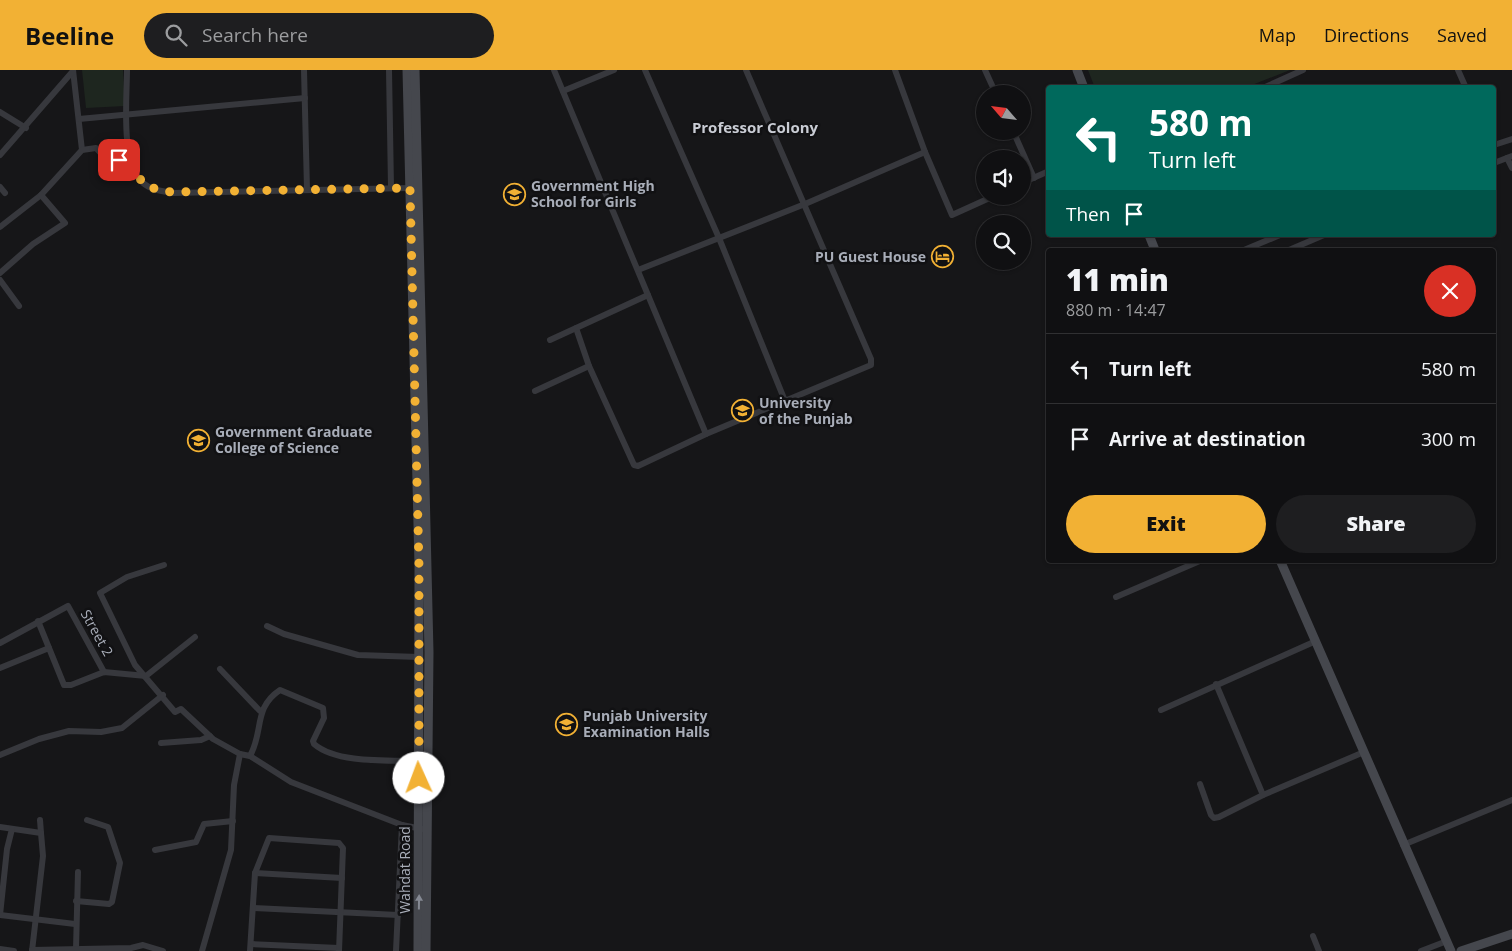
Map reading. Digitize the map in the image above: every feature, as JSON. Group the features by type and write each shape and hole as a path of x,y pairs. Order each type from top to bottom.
{"main road":[{"path":"1077,70 1083,85"},
{"name":"Wahdat Road","path":"411,75 410,188 420,656 419,761 424,829 426,951"},
{"name":"Wahdat Road","path":"411,75 429,652 424,829 418,951"},
{"path":"1281,563 1403,845 1451,951"},
{"path":"1461,951 1512,934"}],"street":[{"path":"127,70 126,116 130,161 134,172 143,184 158,191 410,188"},
{"path":"304,70 306,189"},
{"path":"389,70 391,187"},
{"path":"554,70 706,434"},
{"path":"563,91 614,70"},
{"path":"645,70 719,238 785,401"},
{"path":"576,328 590,366 634,465 638,466 706,434 871,365 871,359 746,70"},
{"path":"895,70 925,152 952,215 976,204"},
{"path":"985,70 992,85"},
{"path":"1270,85 1303,70"},
{"path":"1458,70 1465,85"},
{"path":"73,71 82,150"},
{"path":"0,156 73,71"},
{"path":"79,119 305,98"},
{"path":"0,112 26,128"},
{"path":"1496,144 1512,139"},
{"path":"1017,140 1034,178"},
{"path":"0,228 41,195 82,150 96,148 107,160 130,161"},
{"path":"638,270 805,204 925,152"},
{"path":"1496,160 1510,157 1512,168"},
{"path":"1031,179 1046,172"},
{"path":"0,273 33,244 65,223 41,195"},
{"path":"1249,248 1275,237"},
{"path":"1294,248 1319,237"},
{"path":"0,280 19,306"},
{"path":"550,340 648,296"},
{"path":"535,392 590,366"},
{"path":"1116,597 1195,563"},
{"path":"164,565 127,577 100,593 134,665 163,695 176,712 181,709 210,736 240,754 250,756 292,782 397,822 402,826 424,829"},
{"name":"Street 2","path":"38,621 68,606 104,672"},
{"path":"0,643 38,621 64,685 71,685 104,672 146,676 195,637"},
{"path":"267,626 284,634 358,655 420,656"},
{"path":"1161,710 1316,641"},
{"path":"0,668 49,648"},
{"path":"220,669 260,711"},
{"path":"1216,684 1263,795"},
{"path":"250,756 257,743 260,711 272,695 280,690 323,708 324,718 313,741 324,752 350,757 419,761"},
{"path":"0,756 39,739 69,731 101,732 122,728 163,695"},
{"path":"161,743 201,740 210,736"},
{"path":"1200,784 1211,815 1214,818 1219,818 1263,795 1364,752"},
{"path":"202,951 231,850 234,785 240,754"},
{"path":"1403,845 1512,800"},
{"path":"40,820 43,856 32,950 131,948 143,945 162,951"},
{"path":"76,901 109,904 112,902 120,863 108,826 87,820"},
{"path":"155,850 196,842 204,824 233,822"},
{"path":"396,951 402,826"},
{"path":"0,828 41,833"},
{"path":"12,829 7,849 0,915 75,924"},
{"path":"268,838 339,843 343,848 339,950 251,948 255,873 268,838"},
{"path":"76,949 75,924 78,872"},
{"path":"255,873 342,878"},
{"path":"253,908 398,915"},
{"path":"1312,936 1319,951"},
{"path":"1420,951 1447,941"},
{"path":"0,949 14,951"}],"shaded area":[{"path":"82,70 123,70 125,106 86,108"},
{"path":"1088,70 1290,70 1252,85 1094,85"}],"place":[{"name":"Government High School for Girls","path":"515,194"},
{"name":"PU Guest House","path":"942,257"},
{"name":"University of the Punjab","path":"743,411"},
{"name":"Government Graduate College of Science","path":"199,440"},
{"name":"Punjab University Examination Halls","path":"567,724"}],"district":[{"name":"Professor Colony","path":"755,128"}],"route":[{"path":"119,160 130,161 134,172 143,184 158,191 410,188 419,566 419,778"}]}
